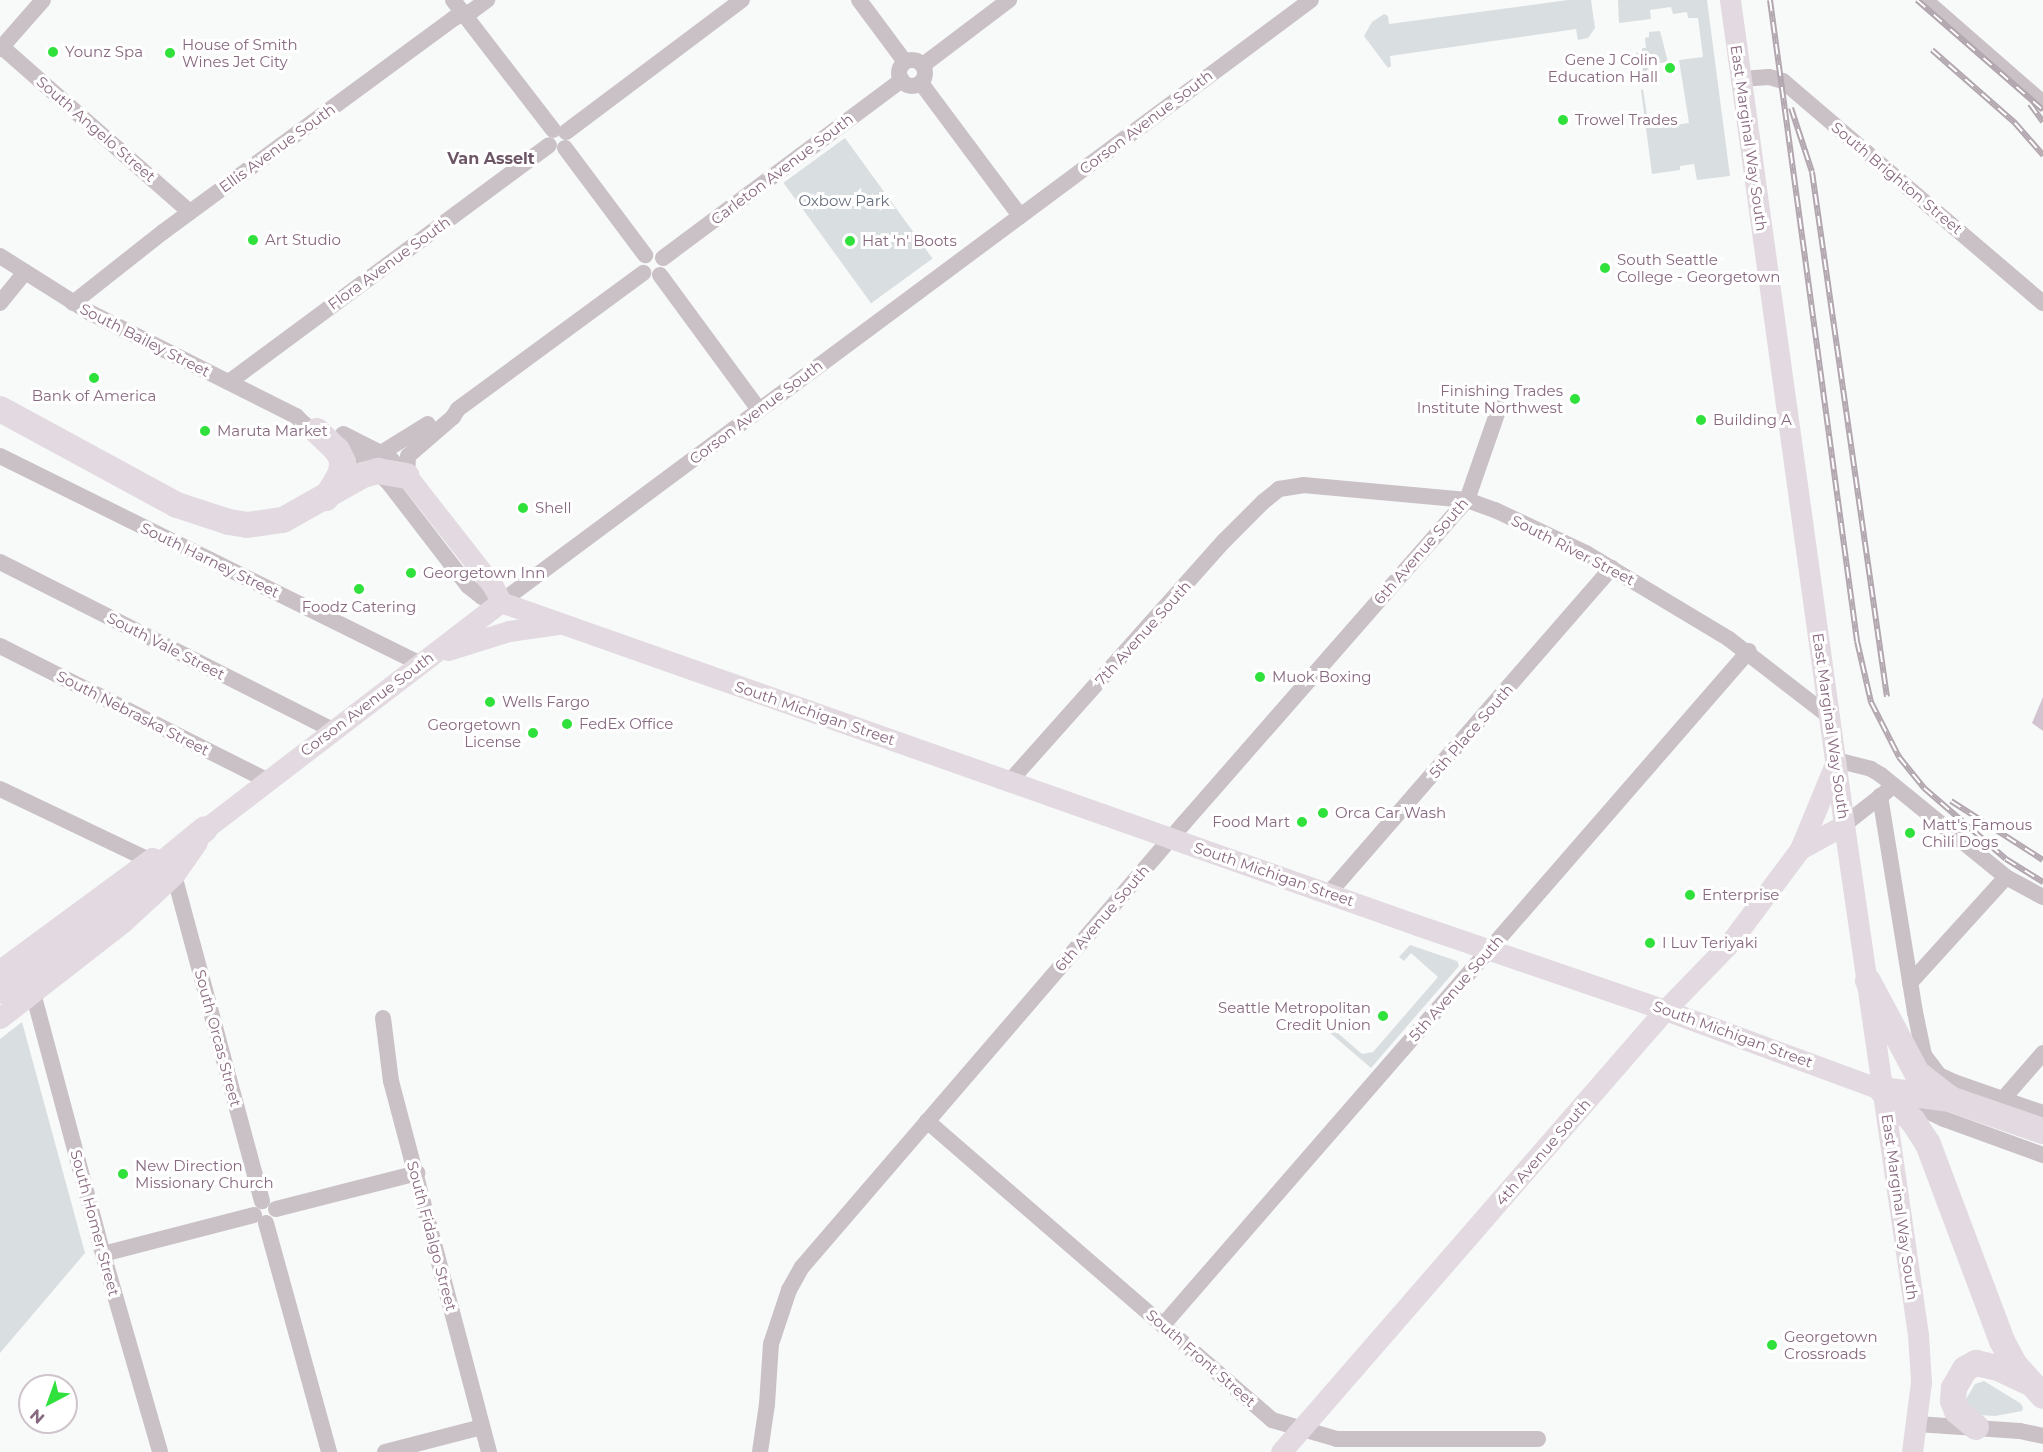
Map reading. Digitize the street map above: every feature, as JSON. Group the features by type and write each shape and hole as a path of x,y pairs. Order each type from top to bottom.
{"highway":[{"path":"0,409 177,505 214,519 247,525 275,522 326,498 380,462 407,476"},
{"path":"317,432 337,450 343,462 340,475 326,498"},
{"path":"0,991 121,899 205,829"},
{"path":"1868,981 1917,1073 1950,1099"},
{"path":"1882,1090 1950,1099 2043,1131"},
{"path":"1882,1090 1913,1121 1928,1144 1995,1324 2014,1364 2035,1389"},
{"path":"1976,1427 1956,1411 1953,1401 1954,1388 1965,1369 1976,1363 1998,1368 2035,1389"}],"main road":[{"name":"East Marginal Way South","path":"1730,0 1844,825 1918,1335 1921,1382 1912,1452"},
{"path":"407,476 493,586 501,602"},
{"name":"South Michigan Street","path":"501,602 1665,1010 1882,1090"},
{"name":"Corson Avenue South","path":"2,966 164,849 205,829 501,602"},
{"path":"426,660 509,631 561,624"},
{"name":"4th Avenue South","path":"1281,1452 1665,1010 1729,944 1800,849 1836,760"},
{"name":"4th Avenue South","path":"1800,849 1844,825"},
{"name":"Corson Avenue South","path":"0,1018 122,923 174,875 205,829"}],"street":[{"path":"1,48 43,0"},
{"path":"453,0 645,255 640,263 655,268 759,410"},
{"name":"Ellis Avenue South","path":"73,303 190,212 454,18 487,0"},
{"name":"Flora Avenue South","path":"229,382 742,0"},
{"path":"859,0 905,62"},
{"path":"923,65 1009,0"},
{"name":"Corson Avenue South","path":"501,602 1311,0"},
{"path":"1925,0 2043,103"},
{"name":"South Angelo Street","path":"1,48 190,212"},
{"path":"905,62 915,60 923,65 925,76 921,83"},
{"path":"905,62 900,72 902,80 909,85 921,83"},
{"name":"South Brighton Street","path":"1741,80 1769,77 1783,81 2043,303"},
{"name":"Carleton Avenue South","path":"407,476 408,456 453,417 458,409 655,268 902,80"},
{"path":"921,83 1020,216"},
{"name":"South Bailey Street","path":"0,256 73,303 296,416 317,432 360,456 380,462"},
{"path":"0,303 25,272"},
{"name":"6th Avenue South","path":"760,1452 767,1404 771,1344 789,1290 814,1251 1467,500 1499,408"},
{"name":"Carleton Avenue South","path":"380,462 395,447 448,411 458,409"},
{"name":"South Bailey Street","path":"296,416 305,415 315,419 380,462 468,586 482,597 501,602"},
{"name":"South Harney Street","path":"0,456 426,660"},
{"name":"South River Street","path":"1279,489 1304,485 1467,500 1541,532 1612,568 1749,651 1830,717"},
{"name":"7th Avenue South","path":"1010,782 1224,541 1279,489"},
{"name":"South Vale Street","path":"0,562 333,730"},
{"name":"5th Place South","path":"1329,893 1612,568"},
{"name":"South Nebraska Street","path":"0,646 267,780"},
{"name":"5th Avenue South","path":"1163,1325 1749,651"},
{"path":"1836,760 1870,769 1895,785 2006,877 2043,897"},
{"name":"4th Avenue South","path":"1844,825 1895,785"},
{"path":"0,789 149,860"},
{"path":"1880,796 1919,1040 1930,1064 1939,1075 1954,1082 2043,1113"},
{"name":"South Orcas Street","path":"174,875 329,1452"},
{"path":"1910,983 2006,877"},
{"name":"South Homer Street","path":"33,993 103,1254 160,1452"},
{"name":"South Fidalgo Street","path":"383,1018 391,1081 489,1452"},
{"path":"2003,1099 2043,1053"},
{"name":"South Michigan Street","path":"1882,1090 1944,1119 2043,1155"},
{"name":"South Front Street","path":"927,1121 1272,1420 1325,1437 1349,1439 1538,1439"},
{"path":"103,1254 417,1173"},
{"path":"1917,1424 1976,1427 2043,1436"},
{"path":"385,1452 482,1426"}],"green space":[{"path":"1568,0 1591,0 1595,28 1588,38 1578,40 1576,29 1390,56 1391,66 1388,68 1364,36 1372,22 1384,14 1388,16 1389,24"},
{"path":"1618,0 1707,0 1730,176 1697,180 1694,164 1680,166 1680,170 1652,174 1641,90 1643,89 1649,128 1689,123 1679,60 1703,57 1698,18 1688,18 1687,12 1673,14 1671,7 1650,10 1651,19 1619,23"},
{"path":"1660,31 1668,62 1659,63 1660,72 1645,74 1646,81 1640,82 1636,53 1646,48 1645,38 1649,37 1649,32"},
{"name":"Oxbow Park","path":"845,138 933,259 871,303 784,183"},
{"path":"1410,945 1457,961 1459,966 1371,1068 1329,1032 1332,1028 1362,1054 1373,1052 1438,977 1411,953 1404,961 1399,957"},
{"path":"22,1022 85,1253 0,1353 0,1039"},
{"path":"1984,1381 2020,1403 2023,1407 2022,1411 1995,1416 1979,1415 1967,1404 1966,1399 1975,1384"}],"shaded area":[{"path":"2043,697 2043,731 2032,723"}],"railway":[{"path":"1770,0 1857,641 1871,702 1899,757 1924,788 2006,859 2043,882"},
{"path":"1917,0 2043,110"},
{"path":"1932,50 2015,123 2043,155"},
{"path":"2030,104 2043,122"},
{"path":"1791,108 1812,172 1887,697"},
{"path":"1951,801 2043,860"}],"place":[{"name":"Younz Spa","path":"53,52"},
{"name":"House of Smith Wines Jet City","path":"170,53"},
{"name":"Gene J Colin Education Hall","path":"1670,68"},
{"name":"Trowel Trades","path":"1563,120"},
{"name":"Art Studio","path":"253,240"},
{"name":"Hat 'n' Boots","path":"850,241"},
{"name":"South Seattle College - Georgetown","path":"1605,268"},
{"name":"Bank of America","path":"94,378"},
{"name":"Finishing Trades Institute Northwest","path":"1575,399"},
{"name":"Building A","path":"1701,420"},
{"name":"Maruta Market","path":"205,431"},
{"name":"Shell","path":"523,508"},
{"name":"Georgetown Inn","path":"411,573"},
{"name":"Foodz Catering","path":"359,589"},
{"name":"Muok Boxing","path":"1260,677"},
{"name":"Wells Fargo","path":"490,702"},
{"name":"FedEx Office","path":"567,724"},
{"name":"Georgetown License","path":"533,733"},
{"name":"Orca Car Wash","path":"1323,813"},
{"name":"Food Mart","path":"1302,822"},
{"name":"Matt's Famous Chili Dogs","path":"1910,833"},
{"name":"Enterprise","path":"1690,895"},
{"name":"I Luv Teriyaki","path":"1650,943"},
{"name":"Seattle Metropolitan Credit Union","path":"1383,1016"},
{"name":"New Direction Missionary Church","path":"123,1174"},
{"name":"Georgetown Crossroads","path":"1772,1345"}],"district":[{"name":"Van Asselt","path":"491,159"}]}
